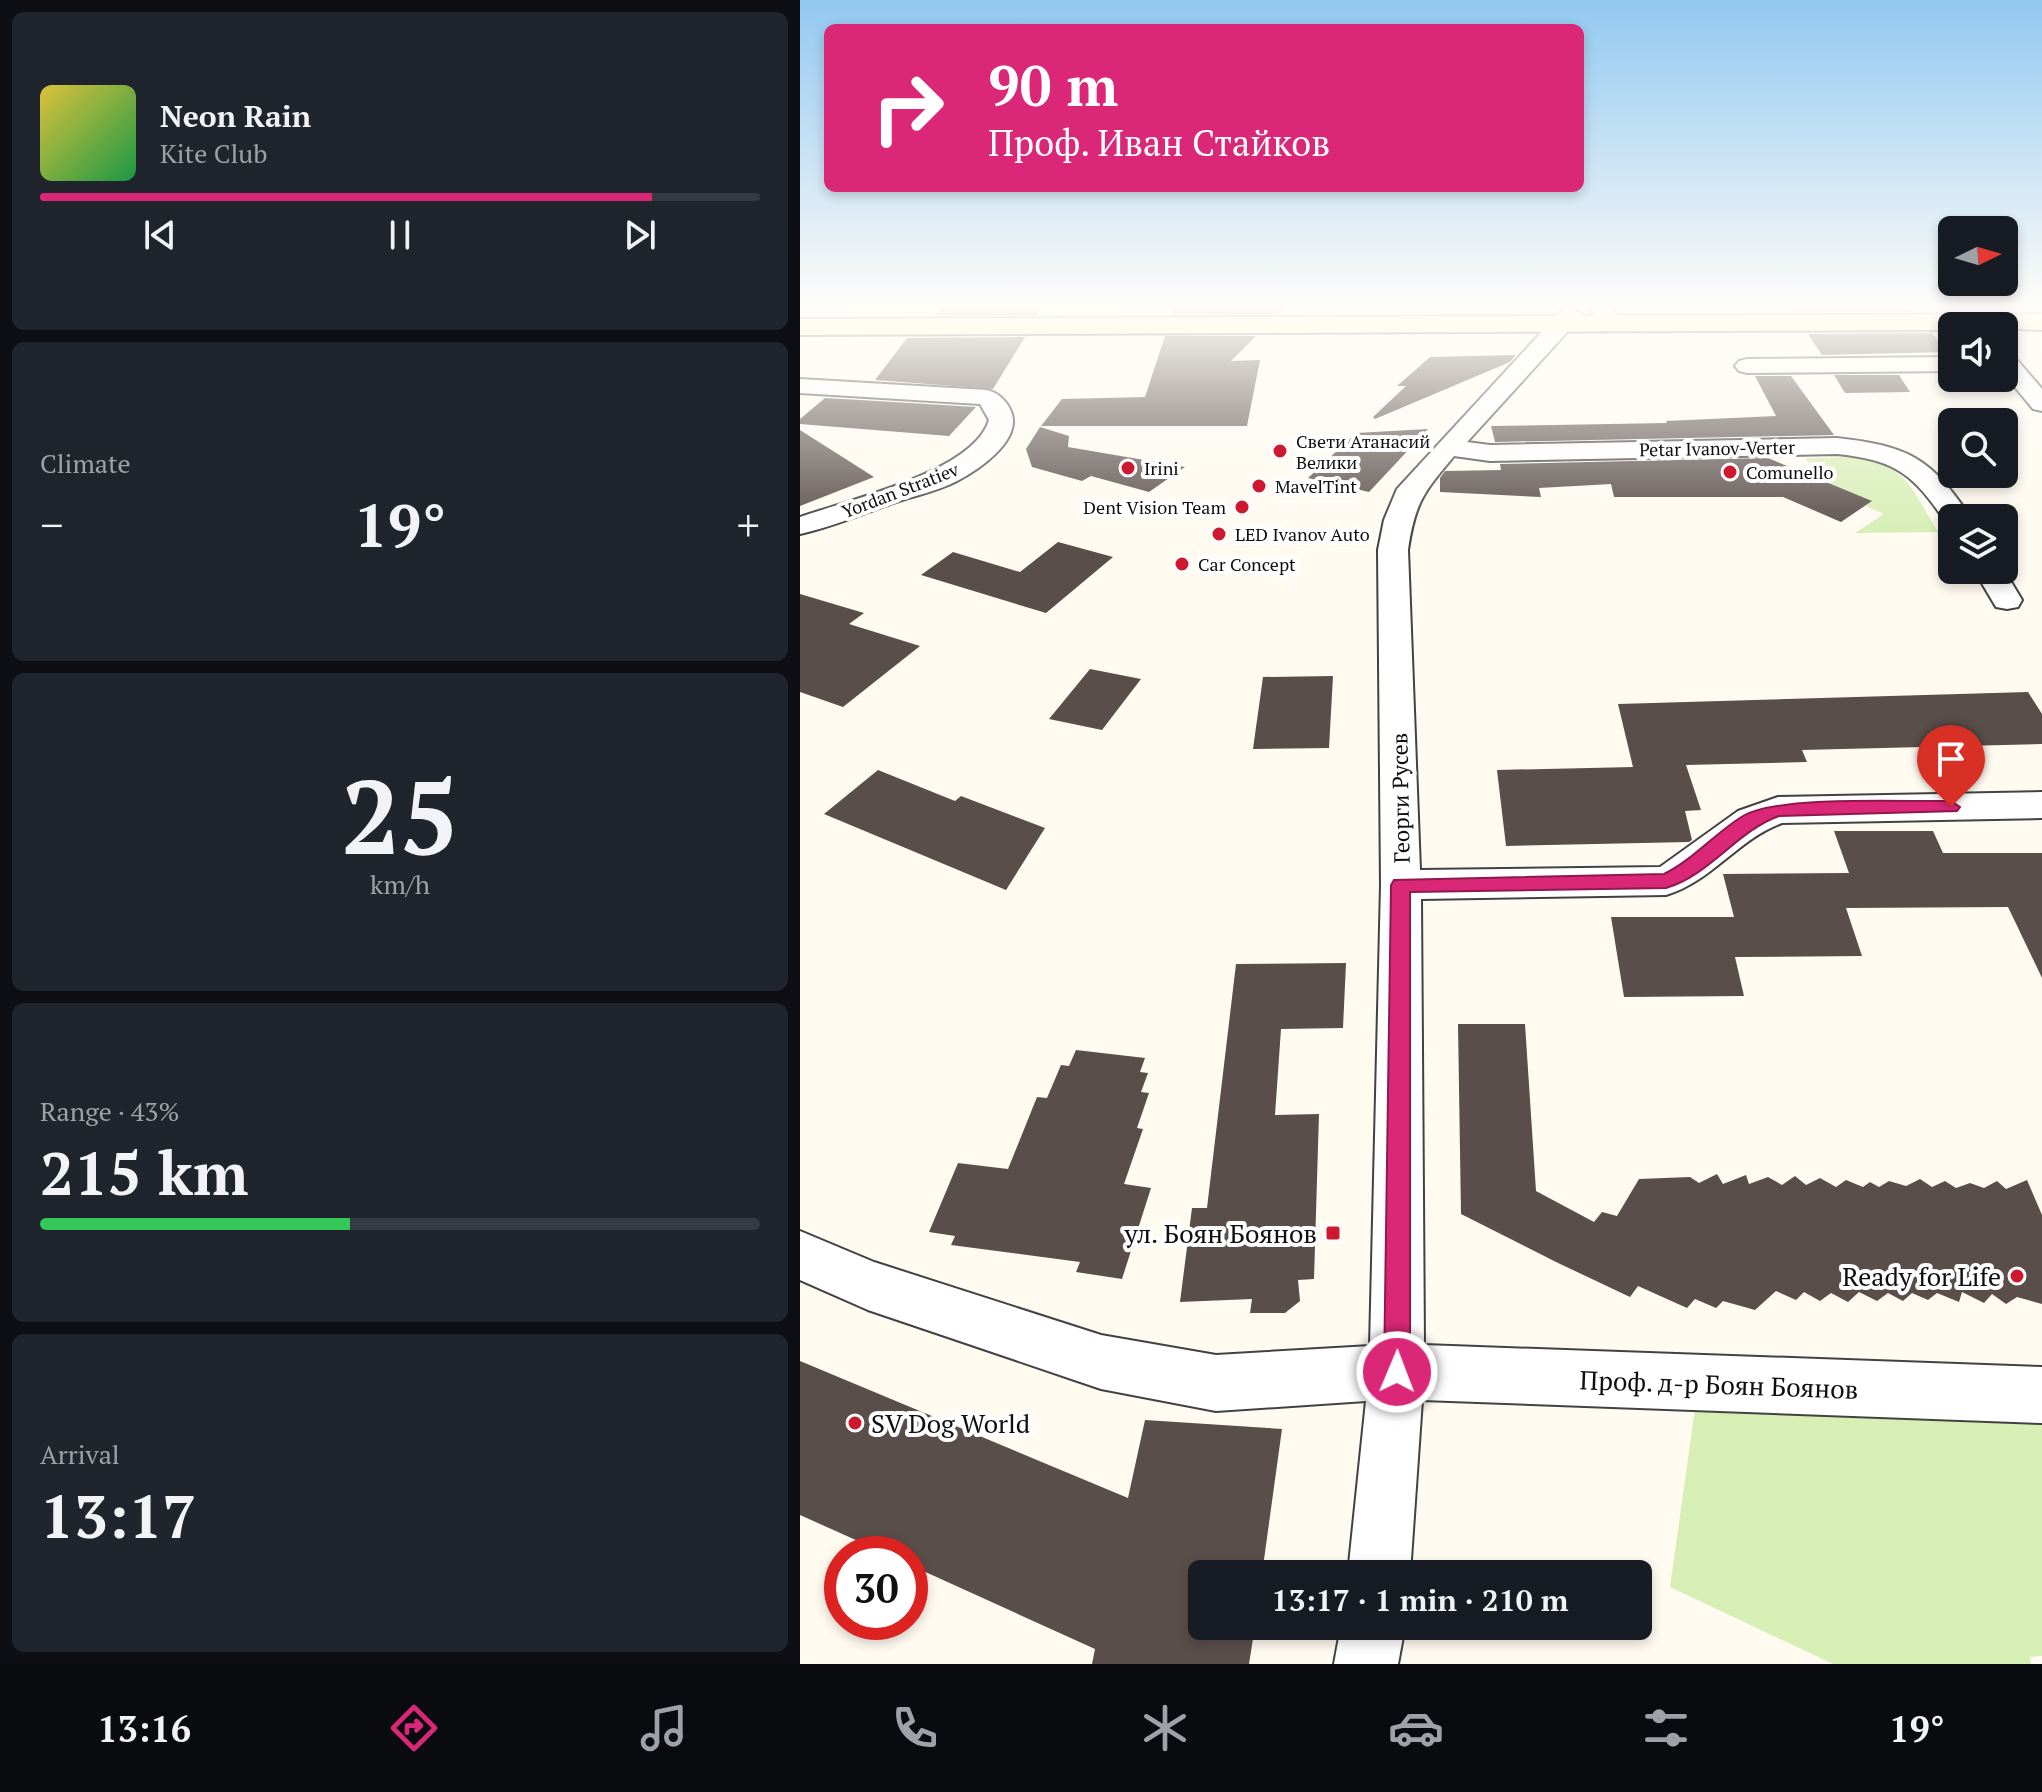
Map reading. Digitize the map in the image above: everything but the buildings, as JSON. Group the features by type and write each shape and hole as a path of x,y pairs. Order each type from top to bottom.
{"street":[{"name":"Георги Русев","path":"1380,1560 1397,1372 1401,885 1393,550 1398,520 1407,495 1507,383"},
{"path":"2023,383 2042,404"},
{"name":"Yordan Stratiev","path":"800,386 987,397 998,405 1002,418 995,436 980,456 963,467 944,477 800,526"},
{"name":"Petar Ivanov-Verter","path":"1448,447 1490,453 1867,448 1896,456 1921,469 1948,504"},
{"path":"1997,584 2007,600"},
{"path":"1401,885 1666,881 1684,872 1751,820 1778,810 2042,805"},
{"name":"Проф. д-р Боян Боянов","path":"800,1255 868,1285 1122,1368 1216,1383 1397,1372 2042,1395"},
{"path":"1366,1664 1370,1640"}],"green space":[{"path":"1852,457 1871,460 1897,472 1914,491 1938,532 1855,533 1884,514 1866,506 1871,501 1824,482 1837,474 1808,462 1806,458"},
{"path":"1695,1409 2042,1419 2042,1656 2030,1657 2031,1664 1833,1664 1670,1587"}],"place":[{"name":"Свети Атанасий Велики","path":"1280,451"},
{"name":"Irini","path":"1128,468"},
{"name":"Comunello","path":"1730,472"},
{"name":"MavelTint","path":"1259,486"},
{"name":"Dent Vision Team","path":"1242,507"},
{"name":"LED Ivanov Auto","path":"1219,534"},
{"name":"Car Concept","path":"1182,564"},
{"name":"ул. Боян Боянов","path":"1333,1233"},
{"name":"Ready for Life","path":"2017,1276"},
{"name":"SV Dog World","path":"855,1423"}],"route":[{"path":"1397,1372 1401,885 1666,881 1684,872 1751,820 1778,810 1951,807"}]}
